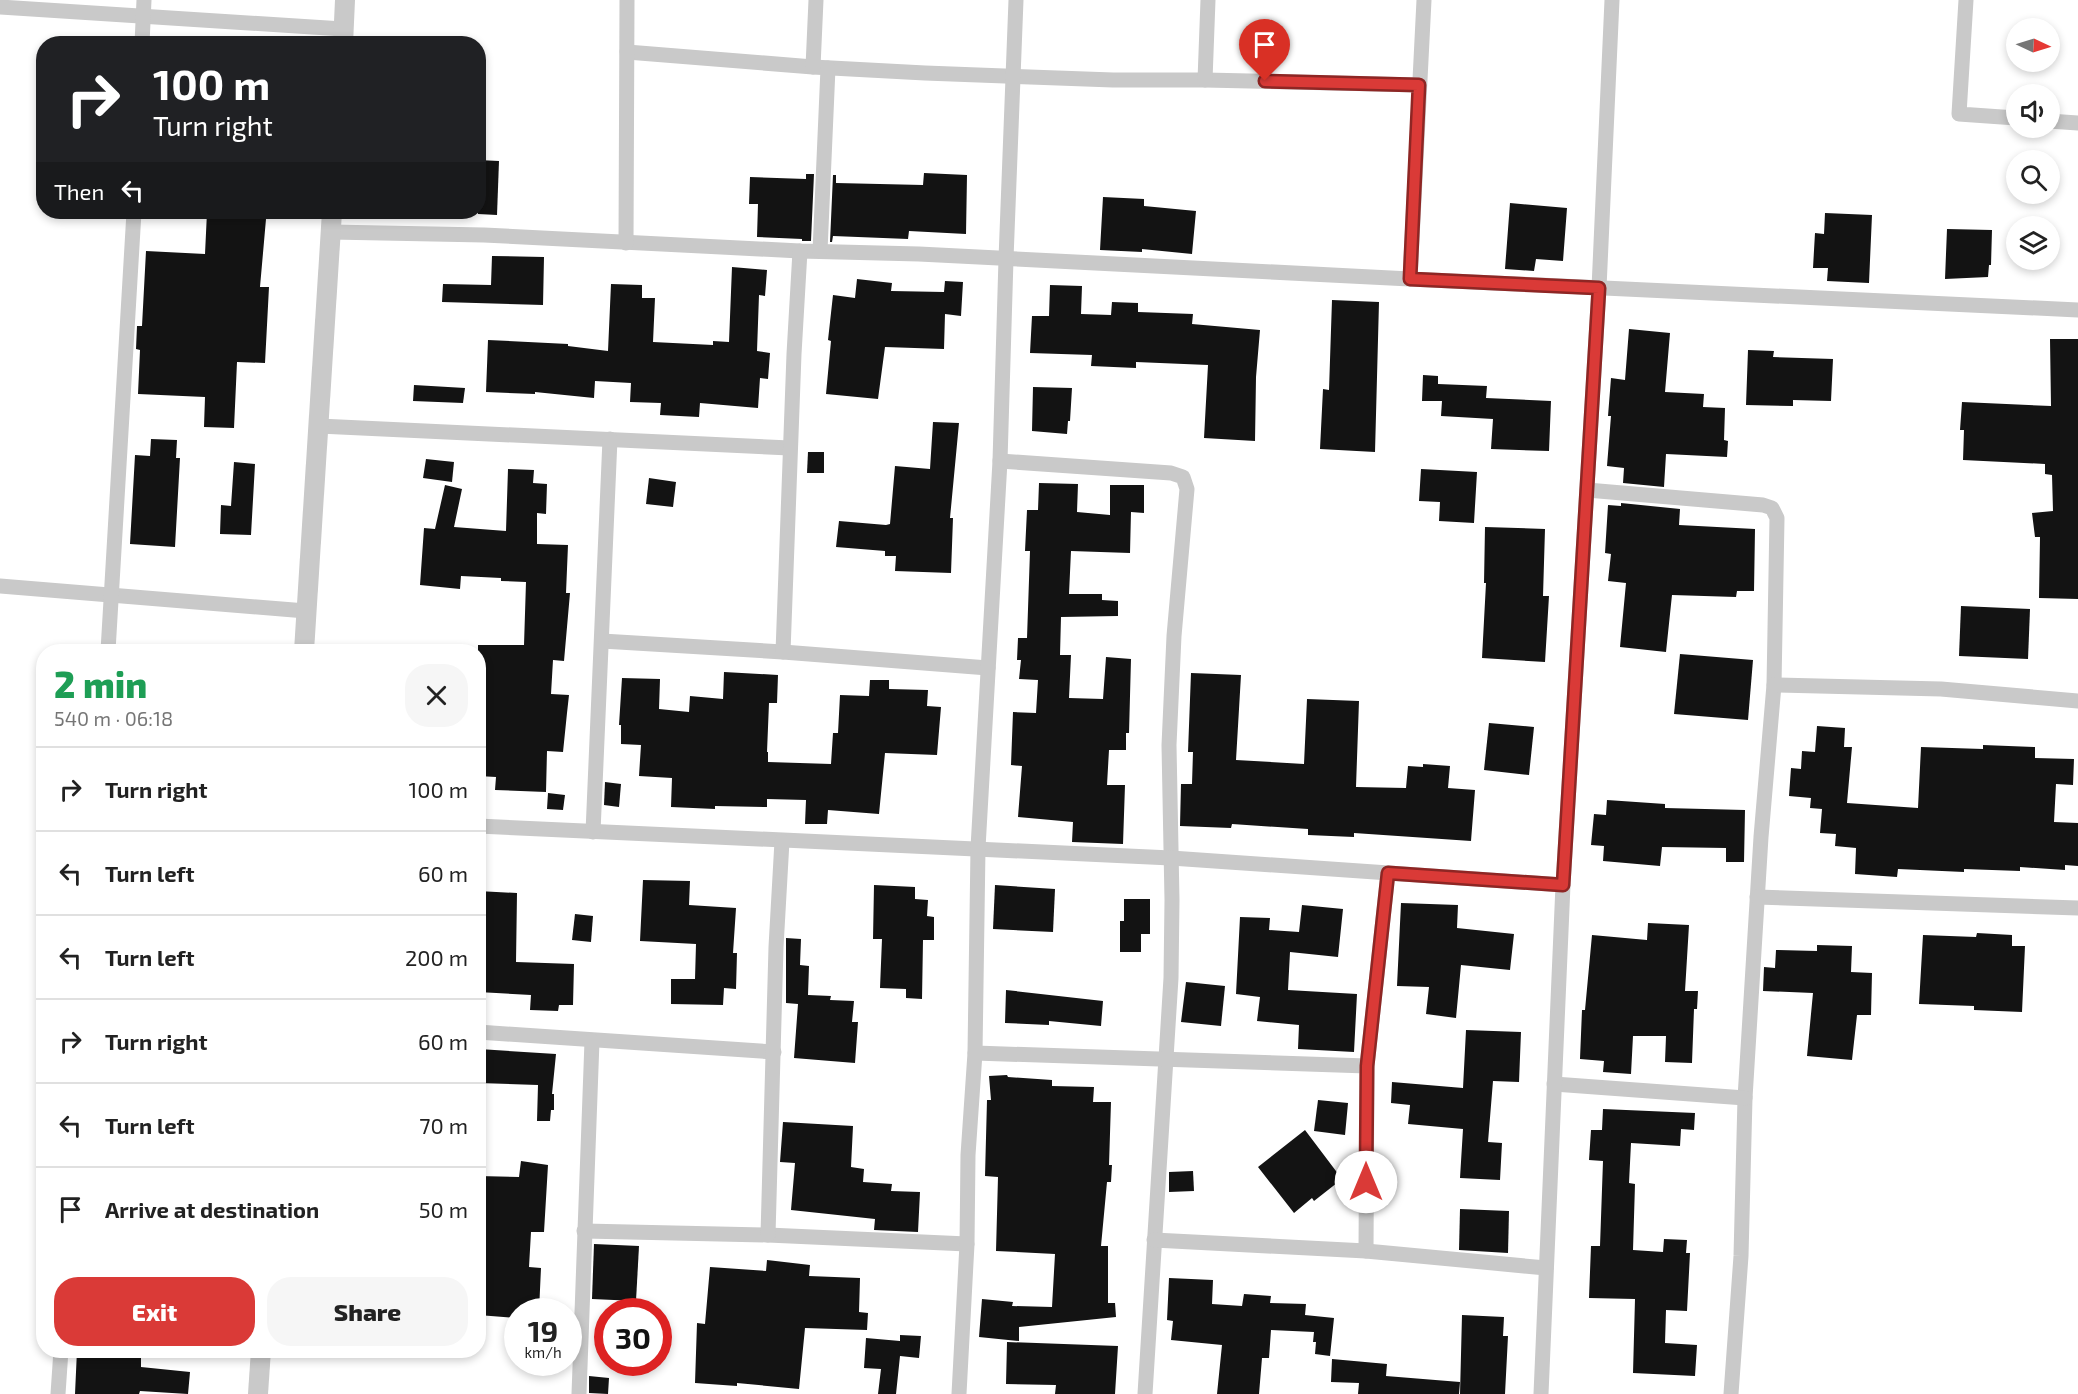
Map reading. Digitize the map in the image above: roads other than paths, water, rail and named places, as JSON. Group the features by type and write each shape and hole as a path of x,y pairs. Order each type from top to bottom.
{"street":[{"path":"142,36 144,0"},
{"path":"0,7 143,16 343,36 345,0"},
{"path":"626,243 627,0"},
{"path":"816,0 820,68 820,251"},
{"path":"959,1394 967,1244 968,1155 975,1053 978,848 1000,460 1016,0"},
{"path":"1205,80 1208,0"},
{"path":"1410,279 1424,0"},
{"path":"1541,1394 1563,885 1599,288 1612,0"},
{"path":"1966,0 1959,114 2006,117"},
{"path":"627,52 820,68 1113,80 1419,85"},
{"path":"2060,122 2078,123"},
{"path":"108,644 134,219"},
{"path":"304,644 332,219"},
{"path":"331,232 484,235 800,251 919,254 2078,310"},
{"path":"783,652 800,251"},
{"path":"319,426 790,448"},
{"path":"593,832 610,439"},
{"path":"1000,460 1171,473 1183,477 1186,489 1174,636 1169,745 1171,978 1145,1394"},
{"path":"1587,490 1684,496 1762,505 1772,508 1777,518 1774,685 1757,897 1745,1098 1741,1256 1731,1394"},
{"path":"0,586 306,611"},
{"path":"602,641 988,668"},
{"path":"1774,685 1941,689 2078,701"},
{"path":"486,826 1171,858 1563,885"},
{"path":"768,1235 776,947 782,841"},
{"path":"1366,1251 1367,1066 1388,873"},
{"path":"1757,897 2078,908"},
{"path":"486,1033 774,1052"},
{"path":"579,1394 592,1041"},
{"path":"975,1053 1367,1066"},
{"path":"1554,1084 1745,1098"},
{"path":"584,1231 768,1235 967,1244"},
{"path":"1154,1240 1366,1251 1546,1268"},
{"path":"58,1394 60,1358"},
{"path":"258,1394 260,1358"}]}
